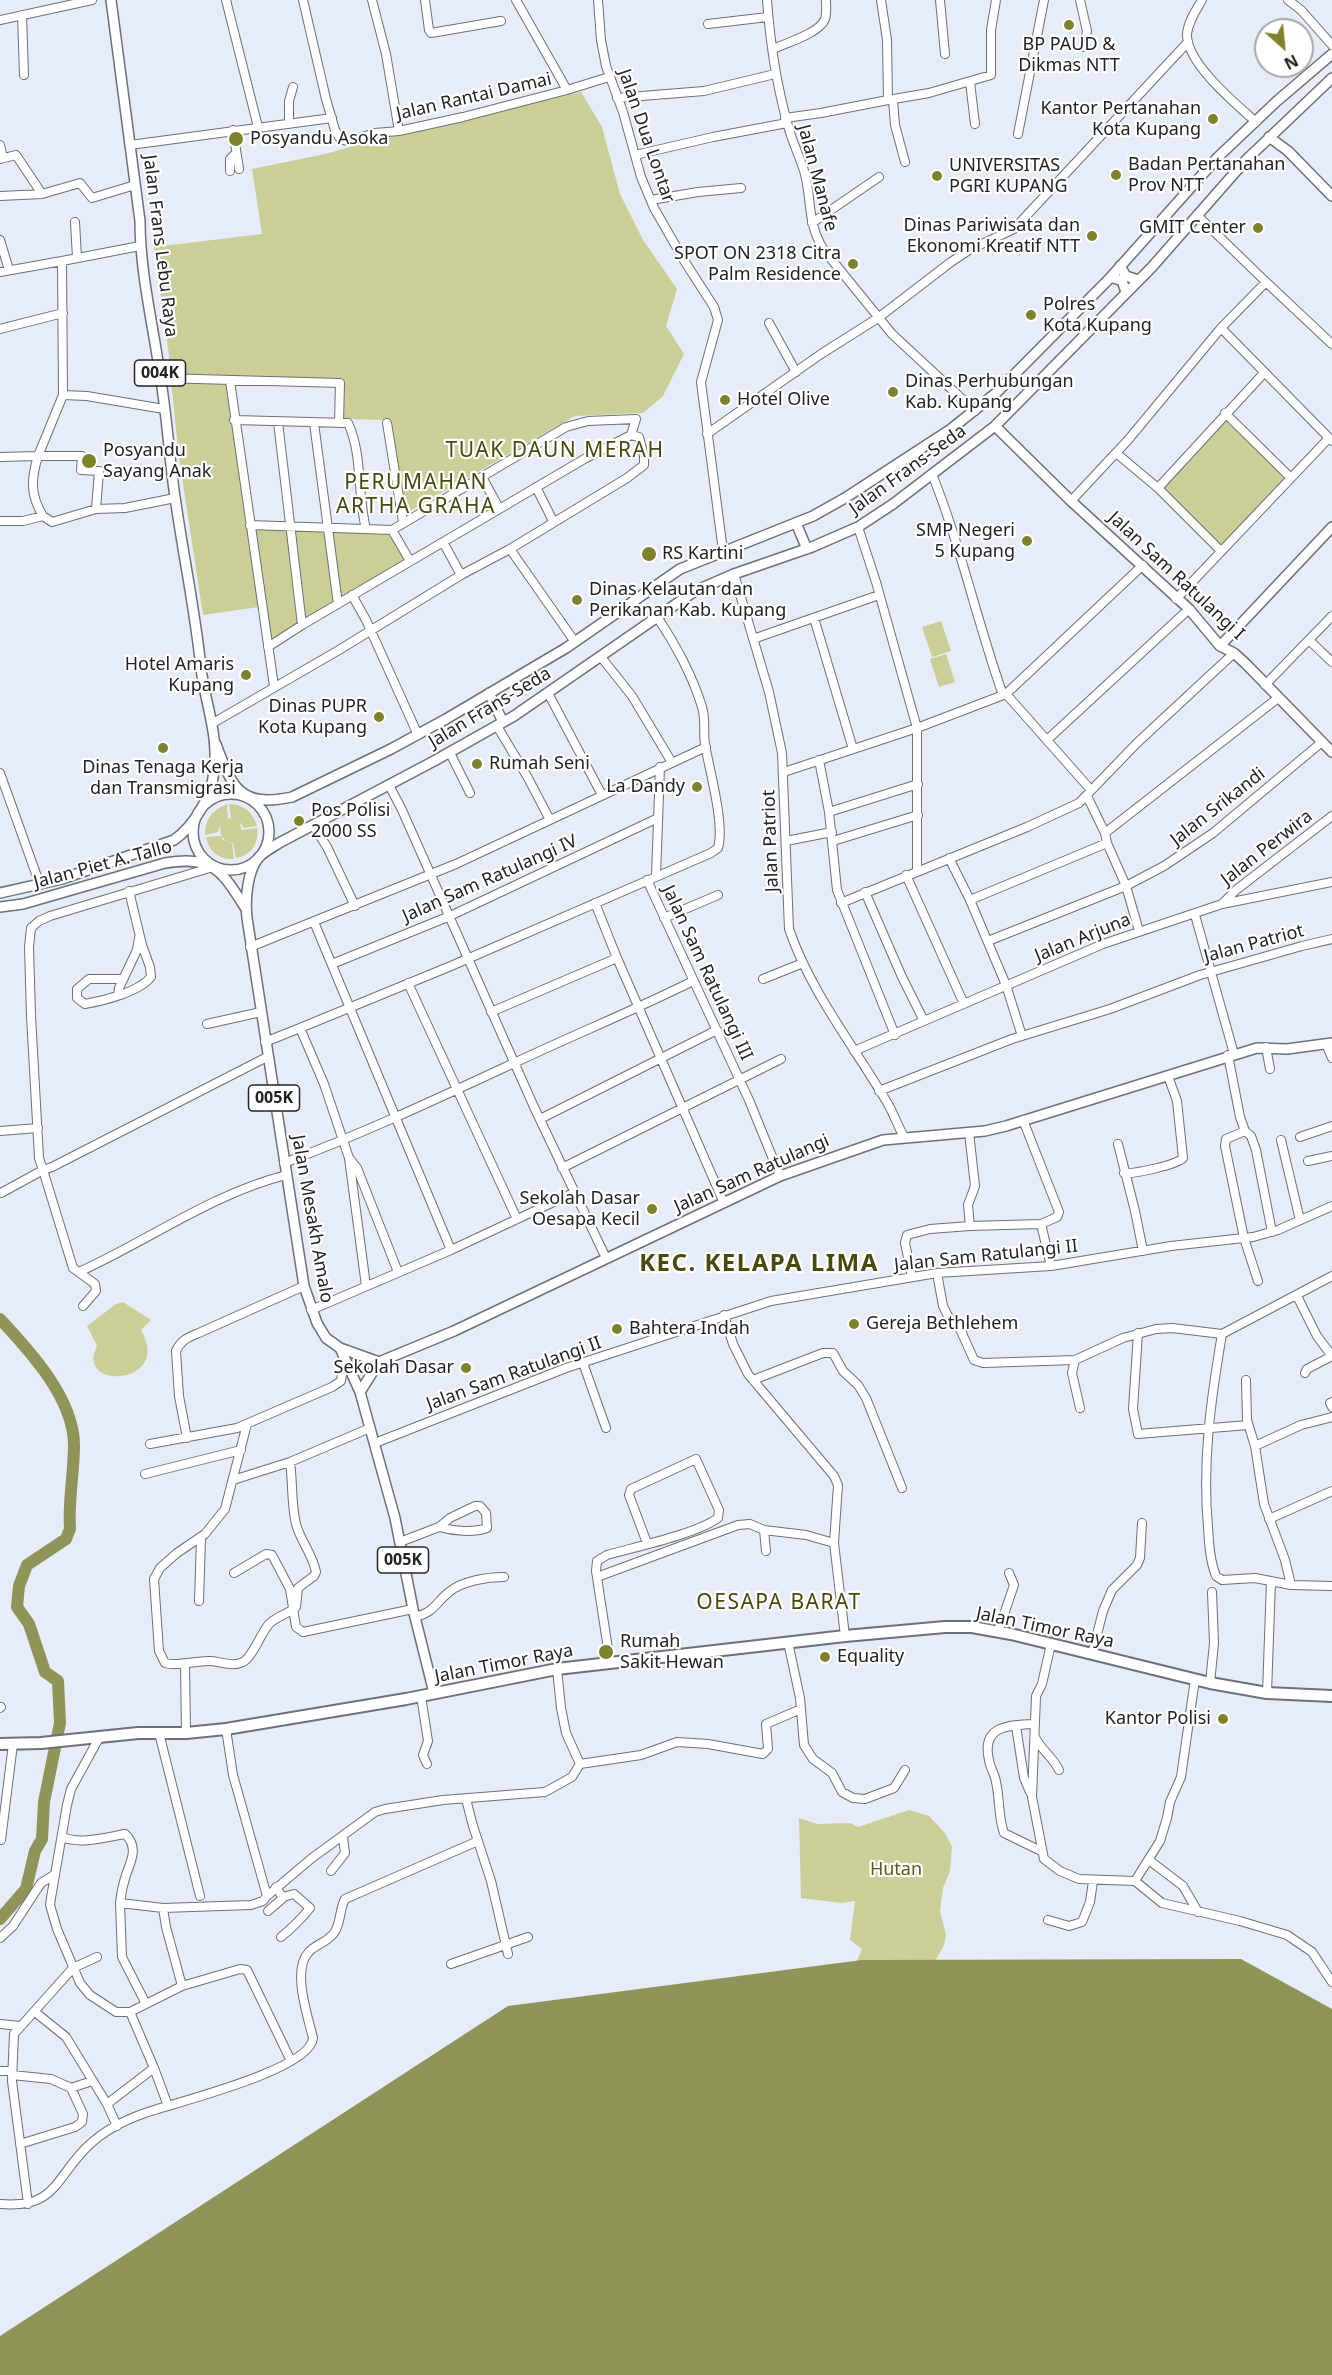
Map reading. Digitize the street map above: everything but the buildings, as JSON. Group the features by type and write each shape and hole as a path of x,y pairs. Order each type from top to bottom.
{"highway":[{"name":"Jalan Timor Raya","path":"0,1744 226,1729 434,1694 556,1669 845,1635 945,1627 972,1627 1011,1634 1210,1683 1267,1693 1332,1696"}],"main road":[{"name":"Jalan Frans Lebu Raya","path":"111,0 140,221 140,246 161,378 175,498 195,612 201,671 216,744 226,773 236,787 247,796"},
{"name":"Jalan Frans-Seda","path":"247,796 274,801 292,797 418,735 574,642 680,569 813,516 845,498 975,411 1110,278 1218,158 1307,73 1332,54"},
{"name":"Jalan Frans-Seda","path":"259,857 279,843 450,753 500,724 695,591 734,573 807,549 858,527 932,474 995,426 1152,267 1269,136 1332,78"},
{"path":"1269,136 1332,196"},
{"path":"1120,266 1126,276 1138,280"},
{"path":"1110,278 1122,281 1126,292"},
{"name":"Jalan Sam Ratulangi I","path":"995,426 1071,501 1189,609 1220,646 1234,653 1332,752"},
{"path":"796,523 807,549"},
{"path":"1220,646 1332,527"},
{"path":"489,693 500,724"},
{"name":"Jalan Frans Lebu Raya","path":"197,812 210,791 216,744"},
{"path":"223,794 239,794 254,800 264,812 269,828 267,843 259,857 253,863 238,869 214,867 202,857 194,843 192,827 197,812 208,800 223,794"},
{"name":"Jalan Piet A. Tallo","path":"0,893 40,885 174,840 187,829 197,812"},
{"name":"Jalan Mesakh Amalo","path":"259,857 250,876 246,909 250,947 304,1286 311,1310 326,1338 340,1348 360,1392 400,1542 414,1613 434,1694"},
{"name":"Jalan Piet A. Tallo","path":"0,907 46,898 186,859 214,867"},
{"name":"Jalan Mesakh Amalo","path":"214,867 231,885 246,909"},
{"name":"Jalan Sam Ratulangi","path":"379,1362 462,1327 780,1176 870,1143 904,1137 990,1130 1231,1055 1266,1047 1287,1049 1329,1043"},
{"path":"340,1348 379,1362 360,1392"}],"street":[{"path":"0,20 92,0"},
{"path":"226,0 258,127"},
{"name":"Jalan Rantai Damai","path":"303,0 332,118 339,137 344,140 349,141 375,133 399,131 464,117 609,77"},
{"path":"372,0 387,54 399,131"},
{"path":"425,0 429,30 432,33 501,21"},
{"path":"516,0 567,90"},
{"name":"Jalan Dua Lontar","path":"598,0 600,40 609,77 651,200 717,314 717,323 701,382 723,551"},
{"name":"Jalan Manafe","path":"767,0 775,74 786,120 805,174 812,223 823,249 892,334 975,411"},
{"path":"772,49 816,30 824,23 826,0"},
{"path":"881,0 887,39 890,100 905,162"},
{"path":"940,0 945,54"},
{"path":"635,155 786,120 988,78 991,74 990,38 996,0"},
{"path":"1018,134 1044,0"},
{"path":"1080,0 1087,31 1084,47"},
{"path":"1202,0 1187,33 1195,58 1256,122"},
{"path":"1288,0 1301,10 1332,45"},
{"path":"22,15 24,75"},
{"path":"708,24 768,17"},
{"path":"707,434 878,318 951,262 1007,233 1022,222 1188,42"},
{"path":"617,98 704,91 775,74"},
{"path":"970,82 975,124"},
{"path":"289,124 293,87"},
{"path":"130,145 332,118"},
{"path":"232,130 239,169"},
{"path":"0,145 1,158 16,154 42,194"},
{"path":"230,171 230,159 236,153"},
{"path":"812,223 879,177"},
{"path":"0,196 42,194 80,183 92,198 135,185"},
{"path":"651,200 741,188"},
{"path":"1197,215 1332,344"},
{"path":"75,222 77,258"},
{"path":"0,240 9,270"},
{"path":"0,272 140,246"},
{"path":"62,261 63,394 38,456 33,483 34,499 43,516 52,522 96,509 125,508 175,498"},
{"path":"1071,501 1116,453 1221,328 1266,282"},
{"path":"0,328 63,313"},
{"path":"769,323 796,372"},
{"path":"1176,599 1290,477 1330,439 1221,328"},
{"path":"1158,488 1264,373"},
{"path":"161,378 340,383 339,423"},
{"path":"230,381 274,687"},
{"path":"63,394 164,409"},
{"path":"1225,413 1290,477"},
{"path":"250,525 392,530 549,437 577,424 588,421 636,419 631,435"},
{"path":"234,420 348,423 355,438 361,512 366,529"},
{"path":"278,422 302,625"},
{"path":"314,423 338,604"},
{"path":"387,423 403,522"},
{"path":"213,723 461,575 510,549 642,467 644,456 639,437 631,435 604,448 352,595 268,647"},
{"path":"1116,453 1158,488 1221,551"},
{"path":"0,457 82,456 81,470 99,471 96,509"},
{"path":"932,474 948,513 986,646 1005,694 1047,740 1089,793 1126,886 1139,931"},
{"path":"482,477 499,508"},
{"path":"536,487 553,521"},
{"path":"0,521 29,520 43,516"},
{"path":"858,527 917,728 917,871"},
{"path":"392,530 410,561"},
{"path":"443,542 461,575"},
{"path":"510,549 574,642"},
{"path":"784,772 917,728 1005,694 1143,565"},
{"name":"Jalan Patriot","path":"734,573 776,717 784,772 788,924 795,948 837,1026 879,1091 904,1137"},
{"path":"352,595 418,735"},
{"path":"753,639 879,595"},
{"path":"1047,740 1189,609"},
{"path":"1265,685 1332,616"},
{"name":"Jalan Sam Ratulangi III","path":"657,617 698,696 704,715 705,747 718,819 718,848 711,854 647,880 740,1079 780,1176"},
{"path":"813,618 854,749"},
{"path":"1309,640 1332,662"},
{"path":"841,903 1072,808 1179,703 1234,653"},
{"path":"601,657 632,696 671,761"},
{"path":"548,693 602,795"},
{"path":"1105,833 1278,698"},
{"path":"500,724 550,820"},
{"name":"Jalan Srikandi","path":"988,941 1126,886 1164,866 1213,833 1322,742"},
{"path":"250,947 431,873 705,747"},
{"path":"450,753 471,793"},
{"path":"819,760 832,832 837,890 895,1035"},
{"path":"657,876 660,767"},
{"path":"0,773 40,885"},
{"path":"829,812 918,784"},
{"path":"388,785 431,873 573,1193 606,1258"},
{"path":"833,842 918,815"},
{"name":"Jalan Perwira","path":"1222,904 1236,890 1332,816"},
{"name":"Jalan Sam Ratulangi IV","path":"332,964 450,915 658,818"},
{"path":"313,825 327,847 355,906"},
{"path":"786,841 832,832"},
{"path":"969,900 1107,843"},
{"path":"949,858 988,941 1022,1036"},
{"path":"83,1306 91,1298 96,1287 93,1281 81,1271 73,1268 55,1203 39,1158 29,964 31,928 50,916 214,867"},
{"path":"906,875 964,1004"},
{"path":"265,1042 468,959 647,880"},
{"name":"Jalan Arjuna","path":"854,1051 1139,931 1195,915 1222,904 1332,882"},
{"path":"123,978 89,979 77,989 77,998 85,1004 131,991 151,978 129,891"},
{"path":"865,892 924,1021"},
{"path":"664,918 718,895"},
{"path":"595,903 724,1203"},
{"path":"1195,915 1212,971 1231,1055 1240,1117 1256,1150 1272,1232"},
{"path":"314,922 451,1250"},
{"path":"118,994 137,950 140,936"},
{"name":"Jalan Patriot","path":"879,1091 1022,1036 1110,1009 1212,971 1332,939"},
{"path":"491,1012 617,958"},
{"path":"763,979 803,963"},
{"path":"284,1163 396,1117 640,1008 693,981"},
{"path":"408,983 517,1219"},
{"path":"207,1024 261,1012"},
{"path":"300,1028 349,1158 366,1286"},
{"path":"540,1119 717,1030"},
{"path":"1329,1043 1332,1058"},
{"path":"1266,1047 1270,1069"},
{"path":"1,1193 267,1057"},
{"path":"562,1168 781,1059"},
{"path":"1124,1173 1168,1165 1179,1162 1183,1158 1177,1101 1168,1076"},
{"path":"912,1277 905,1237 912,1233 954,1227 1041,1224 1057,1217 1059,1212 1023,1119"},
{"path":"1300,1137 1332,1126"},
{"path":"0,1131 38,1128"},
{"path":"1245,1131 1226,1138 1225,1143 1244,1238 1257,1281"},
{"path":"969,1132 975,1186 968,1205 970,1226"},
{"path":"1281,1140 1300,1220"},
{"path":"1118,1144 1143,1251"},
{"path":"1308,1161 1332,1156"},
{"path":"349,1158 357,1167 398,1272"},
{"path":"81,1271 115,1256 180,1219 227,1196 265,1180 286,1175"},
{"path":"311,1310 451,1250 573,1193"},
{"name":"Jalan Sam Ratulangi II","path":"375,1443 583,1363 771,1301 937,1273 1051,1266 1244,1238 1272,1232 1332,1206"},
{"path":"1041,1224 1051,1266"},
{"path":"937,1273 946,1314 960,1329 974,1360 983,1363 1075,1360 1138,1333 1172,1328 1222,1334 1332,1276"},
{"path":"187,1438 179,1396 177,1351 179,1345 193,1335 304,1286"},
{"path":"1297,1296 1317,1336 1332,1356 1306,1369 1305,1373"},
{"path":"724,1316 733,1344 753,1380 837,1481 839,1492 834,1543 845,1635"},
{"path":"1138,1333 1133,1409 1137,1433 1248,1425"},
{"path":"1222,1334 1208,1429 1205,1492 1216,1576 1222,1580 1255,1578 1291,1585 1332,1586"},
{"path":"753,1380 823,1353 833,1353 843,1371 858,1385 866,1398 902,1488"},
{"path":"1075,1360 1072,1373 1080,1408"},
{"path":"150,1444 219,1432 247,1424 338,1384 342,1376 344,1361"},
{"path":"583,1363 606,1428"},
{"path":"1246,1380 1248,1425 1255,1446 1264,1504 1285,1560 1291,1585"},
{"path":"1332,1402 1330,1403 1332,1407"},
{"path":"1255,1446 1301,1425 1332,1418"},
{"path":"247,1424 225,1509 201,1538 177,1553 160,1568 154,1579 159,1651 162,1659 168,1664 212,1661 228,1664 244,1662 259,1637 272,1622 292,1610 297,1604 298,1588 314,1576 316,1572 297,1527 293,1509 290,1462"},
{"path":"233,1480 290,1462 370,1428"},
{"path":"145,1474 241,1450"},
{"path":"610,1662 596,1565 600,1559 692,1530 718,1518 719,1510 696,1460 631,1489 629,1495 647,1543"},
{"path":"1269,1519 1332,1491"},
{"path":"400,1542 439,1527 450,1518 475,1506 480,1506 486,1513 487,1528 480,1530 439,1527"},
{"path":"1092,1654 1103,1611 1112,1590 1137,1565 1140,1558 1142,1523"},
{"path":"597,1577 738,1525 750,1524 764,1530 806,1535 834,1543"},
{"path":"764,1530 766,1551"},
{"path":"199,1601 201,1538"},
{"path":"234,1573 270,1554 290,1589 296,1627 303,1632 429,1612 453,1589 482,1578 504,1577"},
{"path":"998,1632 1014,1585 1009,1572"},
{"path":"1267,1693 1271,1581"},
{"path":"1210,1683 1214,1643 1212,1592"},
{"path":"788,1642 801,1709 806,1751 832,1773 844,1794 861,1800 892,1790 900,1781 905,1770"},
{"path":"1051,1644 1042,1683 1036,1696 1032,1797 1041,1851 1047,1863 1079,1879 1135,1881 1162,1903 1240,1921 1287,1935 1312,1952 1332,1982"},
{"path":"185,1664 186,1733"},
{"path":"556,1669 566,1733 580,1764"},
{"path":"1135,1881 1149,1860 1164,1829 1170,1802 1181,1777 1195,1679"},
{"path":"422,1696 428,1731 428,1744 423,1755 427,1764"},
{"path":"120,1904 163,1908 251,1905 263,1901 276,1887 312,1858 369,1816 385,1809 442,1800 545,1792 572,1777 580,1764 641,1755 677,1742 708,1744 764,1754 768,1749 766,1724 801,1709"},
{"path":"1034,1724 993,1732 987,1748 990,1767 996,1781 1002,1831 1011,1838 1041,1851"},
{"path":"1016,1726 1024,1778 1032,1797"},
{"path":"226,1729 235,1784 267,1896"},
{"path":"159,1733 200,1896"},
{"path":"1034,1736 1040,1746 1054,1759 1059,1770"},
{"path":"99,1738 71,1789 50,1905 80,1983 90,1995 116,2012 130,2012 182,1986 240,1969 247,1970 291,2061"},
{"path":"1,1840 13,1744"},
{"path":"466,1799 491,1881 508,1954"},
{"path":"62,1837 71,1841 83,1838 98,1840 125,1834 130,1839 134,1851 120,1904 122,1957 146,2004"},
{"path":"331,1871 345,1853 343,1837"},
{"path":"0,2204 33,2204 49,2193 89,2145 117,2126 144,2113 239,2084 291,2061 307,2051 313,2041 303,1990 301,1965 307,1953 329,1939 335,1932 340,1909 345,1899 478,1841"},
{"path":"1149,1860 1183,1886 1198,1912"},
{"path":"0,1938 13,1926 41,1883 54,1875"},
{"path":"1048,1920 1069,1926 1082,1922 1090,1902 1093,1881"},
{"path":"276,1887 283,1897"},
{"path":"268,1911 283,1897 294,1894 310,1908 295,1925 281,1936"},
{"path":"163,1908 182,1986"},
{"path":"451,1964 528,1936"},
{"path":"27,2204 12,2073 14,2034 73,1968 97,1957"},
{"path":"35,2012 66,2037 107,2103 117,2126"},
{"path":"130,2012 168,2106"},
{"path":"0,2024 20,2026"},
{"path":"107,2103 154,2068"},
{"path":"0,2071 51,2079 71,2088 84,2114 82,2122 75,2127 21,2144"},
{"path":"71,2088 92,2081"}],"green space":[{"path":"581,92 602,127 620,194 643,240 677,289 666,326 684,354 663,396 643,413 575,416 405,514 389,420 343,419 342,382 172,377 154,247 262,234 252,169 325,154 400,133"},
{"path":"171,381 227,383 259,607 203,615 179,458"},
{"path":"1222,417 1285,478 1218,548 1157,490"},
{"path":"252,527 390,532 405,561 270,641"},
{"path":"941,621 951,651 932,657 922,627"},
{"path":"946,654 955,682 939,687 930,659"},
{"path":"227,804 228,819 231,818 229,804 247,810 253,816 257,826 244,828 239,821 242,830 257,828 257,839 253,848 246,854 236,858 233,843 221,836 220,826 218,832 205,835 206,824 217,809"},
{"path":"221,836 223,840 232,843 234,859 224,858 212,851 206,837"},
{"path":"123,1302 151,1320 141,1330 147,1349 144,1362 135,1372 122,1376 109,1375 99,1370 94,1361 97,1346 87,1326 116,1304"},
{"name":"Hutan","path":"909,1810 929,1816 944,1832 952,1846 950,1871 943,1888 940,1911 946,1935 944,1945 928,1974 851,1974 862,1949 850,1940 855,1901 842,1903 801,1898 799,1818 817,1824 850,1823 858,1827"}],"shaded area":[{"path":"1241,1959 1332,2009 1332,2375 0,2375 0,2336 508,2006 862,1960"}],"waterway":[{"path":"0,1319 37,1361 58,1393 67,1410 74,1445 70,1529 66,1539 27,1565 19,1586 17,1607 29,1624 45,1672 58,1681 60,1723 44,1802 42,1839 35,1851 26,1889 0,1919"}],"place":[{"name":"BP PAUD & Dikmas NTT","path":"1069,25"},
{"name":"Kantor Pertanahan Kota Kupang","path":"1213,119"},
{"name":"Posyandu Asoka","path":"236,139"},
{"name":"Badan Pertanahan Prov NTT","path":"1116,175"},
{"name":"UNIVERSITAS PGRI KUPANG","path":"937,176"},
{"name":"GMIT Center","path":"1258,228"},
{"name":"Dinas Pariwisata dan Ekonomi Kreatif NTT","path":"1092,236"},
{"name":"SPOT ON 2318 Citra Palm Residence","path":"853,264"},
{"name":"Polres Kota Kupang","path":"1031,315"},
{"name":"Dinas Perhubungan Kab. Kupang","path":"893,392"},
{"name":"Hotel Olive","path":"725,400"},
{"name":"Posyandu Sayang Anak","path":"89,461"},
{"name":"SMP Negeri 5 Kupang","path":"1027,541"},
{"name":"RS Kartini","path":"649,554"},
{"name":"Dinas Kelautan dan Perikanan Kab. Kupang","path":"577,600"},
{"name":"Hotel Amaris Kupang","path":"246,675"},
{"name":"Dinas PUPR Kota Kupang","path":"379,717"},
{"name":"Dinas Tenaga Kerja dan Transmigrasi","path":"163,748"},
{"name":"Rumah Seni","path":"477,764"},
{"name":"La Dandy","path":"697,787"},
{"name":"Pos Polisi 2000 SS","path":"299,821"},
{"name":"Sekolah Dasar Oesapa Kecil","path":"652,1209"},
{"name":"Gereja Bethlehem","path":"854,1324"},
{"name":"Bahtera Indah","path":"617,1329"},
{"name":"Sekolah Dasar","path":"466,1368"},
{"name":"Rumah Sakit Hewan","path":"606,1652"},
{"name":"Equality","path":"825,1657"},
{"name":"Kantor Polisi","path":"1223,1719"}],"district":[{"name":"TUAK DAUN MERAH","path":"555,451"},
{"name":"PERUMAHAN ARTHA GRAHA","path":"416,495"},
{"name":"KEC. KELAPA LIMA","path":"759,1264"},
{"name":"OESAPA BARAT","path":"779,1603"}]}
